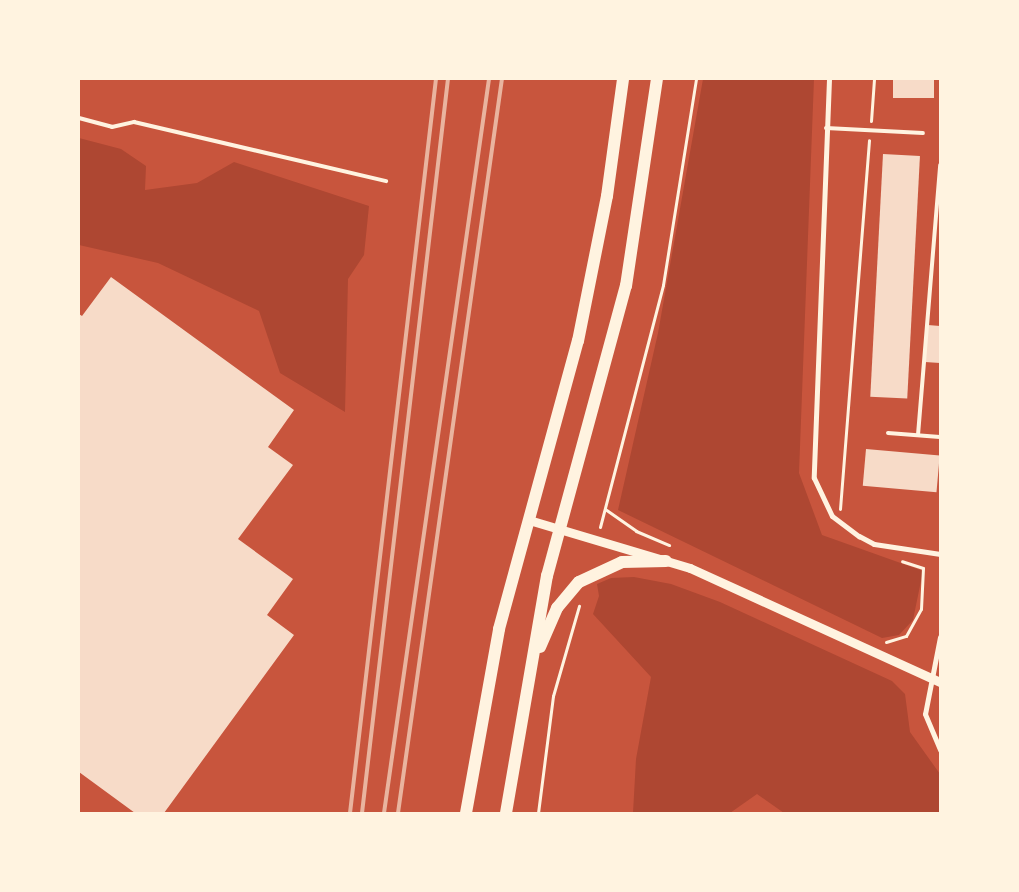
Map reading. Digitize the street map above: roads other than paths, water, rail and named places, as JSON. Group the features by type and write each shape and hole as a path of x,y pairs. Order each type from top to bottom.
{"main road":[{"path":"466,813 499,629 578,342 607,196 623,79"},
{"path":"506,813 531,672 560,530 626,286 657,79"},
{"path":"531,672 557,608 579,582 622,562 666,561"}],"street":[{"path":"829,79 814,478 832,516 874,544 902,550 940,554"},
{"path":"529,520 666,561 937,681"},
{"path":"940,637 937,681 925,714 940,750"}],"lane":[{"path":"79,118 112,127 134,122 386,181"},
{"path":"826,128 923,134"},
{"path":"918,435 940,165"},
{"path":"888,433 940,437"}],"railway":[{"path":"350,813 436,79"},
{"path":"362,813 448,79"},
{"path":"384,813 489,79"},
{"path":"398,813 502,79"}]}
